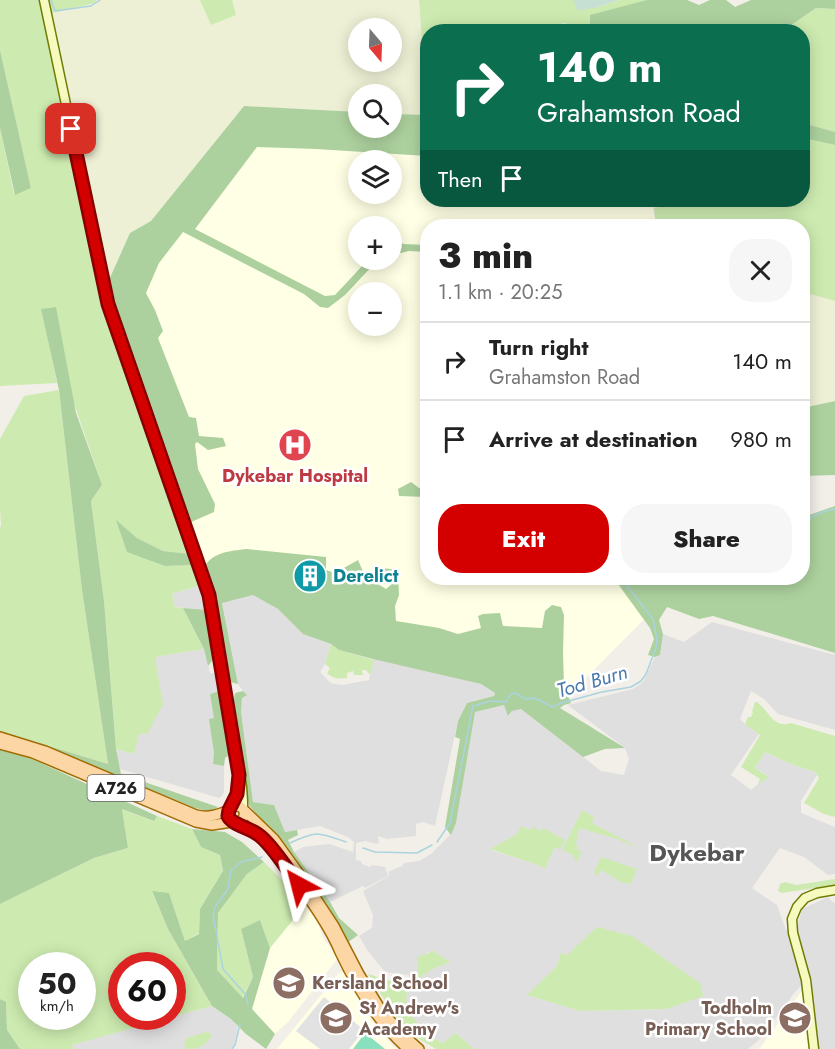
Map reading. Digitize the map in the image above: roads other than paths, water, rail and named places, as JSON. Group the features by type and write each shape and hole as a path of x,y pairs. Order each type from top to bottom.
{"main road":[{"path":"44,0 108,304 209,595 243,795 243,820 234,822"},
{"name":"A726","path":"0,737 45,751 196,815 214,816 230,809"},
{"name":"A726","path":"0,744 33,753 196,822 212,825 234,822"},
{"path":"239,775 237,794 228,816 234,822 259,835 285,867 320,917 357,986 376,1015 408,1049"},
{"path":"230,809 238,806 274,839 320,904 381,1010 419,1049"},
{"path":"814,1049 806,981 793,933 792,919 797,907 805,898 835,890"}],"waterway":[{"path":"51,0 55,11 91,6 100,0"},
{"name":"Tod Burn","path":"810,519 835,509"},
{"name":"Tod Burn","path":"437,842 450,823 473,706 491,701 506,702 511,694 515,693 526,699 535,698 553,707 602,692 631,687 641,681 656,648 657,639 653,619 626,585"},
{"name":"Tod Burn","path":"290,843 312,834 329,836 346,842"},
{"name":"Tod Burn","path":"363,848 375,852 417,853 432,845"},
{"name":"Tod Burn","path":"248,1005 246,995 223,969 213,915 215,907 228,889 231,870 241,862 262,857"},
{"name":"Tod Burn","path":"232,1049 240,1024"}],"place":[{"name":"Dykebar Hospital","path":"295,445"},
{"name":"Derelict","path":"310,576"},
{"name":"Kersland School","path":"289,983"},
{"name":"St Andrew's Academy","path":"336,1018"},
{"name":"Todholm Primary School","path":"795,1018"}],"district":[{"name":"Dykebar","path":"697,853"}]}
